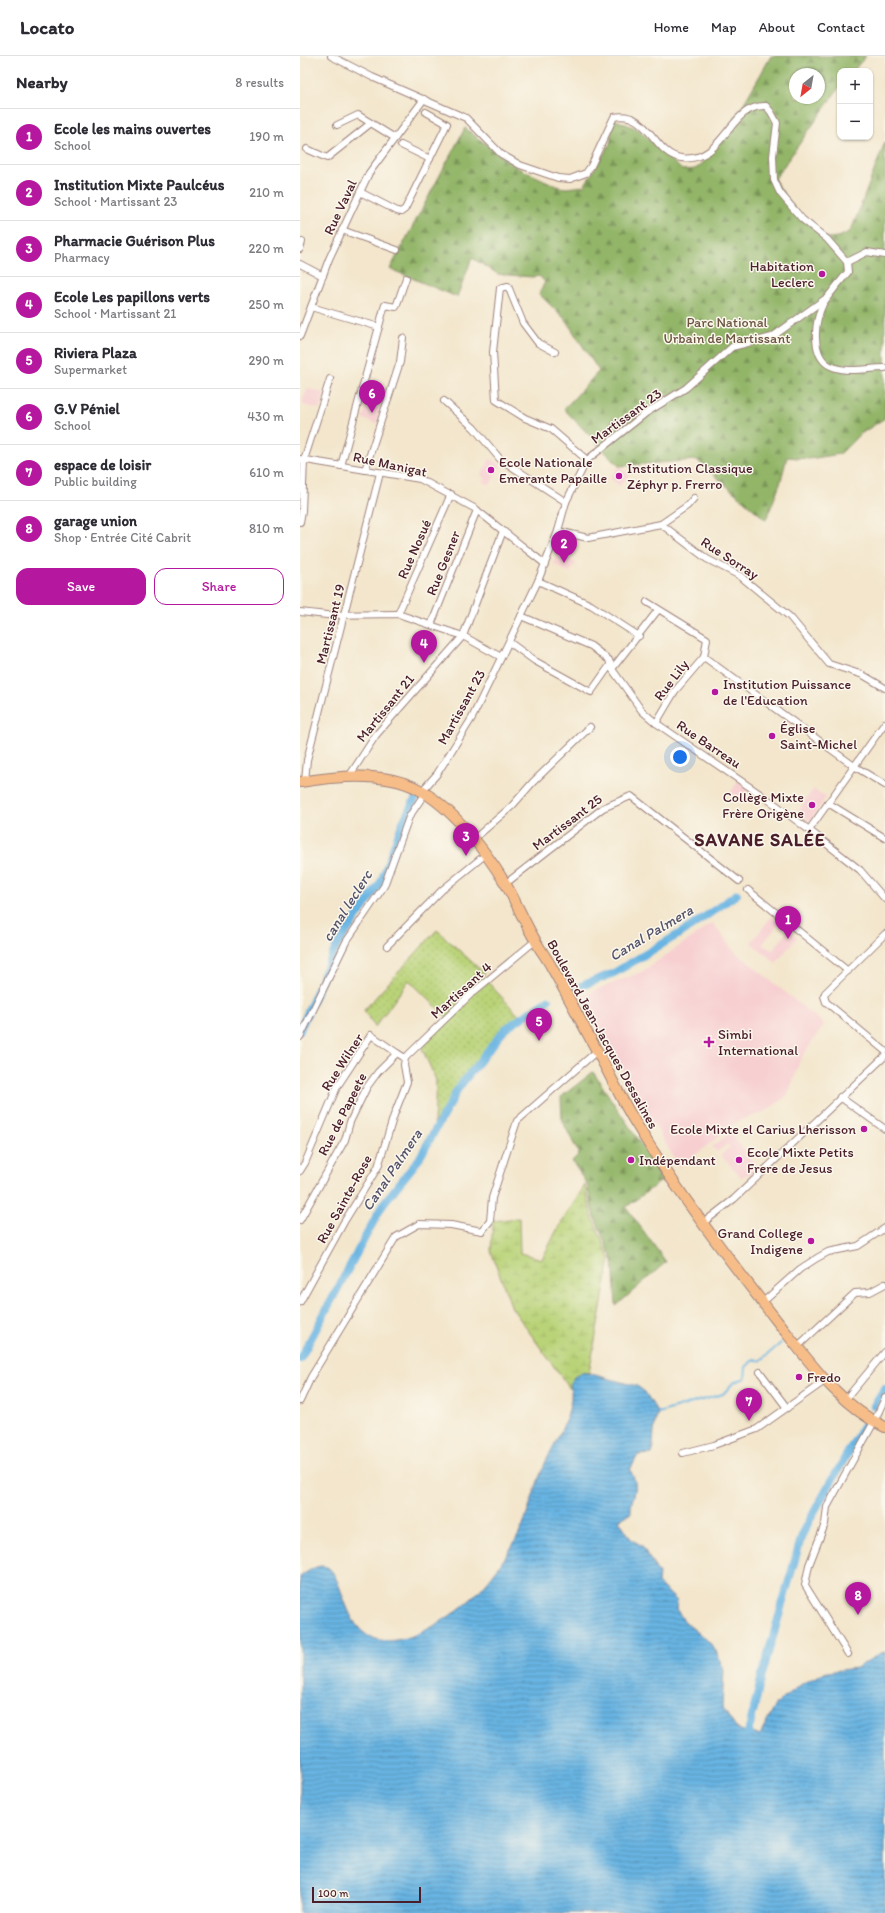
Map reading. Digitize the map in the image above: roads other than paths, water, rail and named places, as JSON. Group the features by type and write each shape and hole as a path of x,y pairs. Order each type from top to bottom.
{"main road":[{"name":"Boulevard Jean-Jacques Dessalines","path":"302,782 350,775 404,783 424,792 450,814 474,840 506,884 535,941 552,967 634,1122 694,1212 797,1347 826,1380 845,1400 874,1422 885,1427"}],"street":[{"path":"331,56 372,77 466,118 502,154 520,165 558,178 570,180 586,173 591,166 614,117 623,115 639,121 660,145 672,154 681,158 708,153 721,141 731,126 746,111 758,106 766,106 777,123 773,156 774,180 780,193 802,219 827,239 847,262 848,272 828,297 818,316 816,326 817,348 821,360 832,367 844,369 885,368"},
{"name":"Rue Vaval","path":"300,336 342,230 369,173 424,99"},
{"path":"360,192 401,212 407,206 447,124 426,112"},
{"path":"337,124 358,115 395,138"},
{"path":"308,149 328,158 371,122"},
{"path":"401,145 430,159"},
{"path":"342,230 397,250"},
{"path":"300,249 302,242"},
{"path":"847,262 868,252 885,255"},
{"path":"300,264 323,276"},
{"path":"341,466 385,305 396,308 406,278"},
{"path":"555,352 538,343 523,324 508,286 500,288 493,352 496,400 525,418 551,429 587,460"},
{"name":"Martissant 23","path":"300,1037 346,942 384,886 409,817 472,718 538,581 558,531 566,502 587,460 646,413 686,388 732,347 772,337 828,297"},
{"path":"311,307 379,327"},
{"path":"365,470 400,362 403,338"},
{"path":"300,522 302,511 302,460 330,379"},
{"path":"444,401 474,428 500,459 566,502"},
{"name":"Rue Manigat","path":"302,460 420,479 451,494 478,510 545,564"},
{"name":"Martissant 19","path":"302,782 380,473"},
{"name":"Rue Nosué","path":"398,614 451,494"},
{"path":"558,531 588,538 661,524 687,506 694,498"},
{"name":"Rue Gesner","path":"430,625 478,510"},
{"name":"Rue Sorray","path":"661,524 707,559 740,576 790,617 829,664 863,675 885,688"},
{"name":"Martissant 21","path":"350,775 376,735 463,636 503,530"},
{"path":"538,581 591,605 639,636"},
{"path":"647,602 707,639 704,657"},
{"path":"509,642 534,661 591,692 639,636 658,610"},
{"path":"300,612 398,614 463,636 501,657"},
{"name":"Rue Barreau","path":"521,616 591,646 609,660 611,667 642,711 656,723 776,805 860,870 885,899"},
{"name":"Rue Lily","path":"656,723 675,691 704,657 854,766 885,785"},
{"path":"808,830 885,723"},
{"path":"474,840 512,806 533,782 590,727"},
{"name":"Martissant 25","path":"506,884 603,808 631,796 739,881"},
{"path":"828,803 885,838"},
{"path":"387,946 442,890 485,855"},
{"path":"748,890 848,971"},
{"path":"885,934 825,993 824,999 885,1051"},
{"name":"Martissant 4","path":"405,1058 471,994 535,941"},
{"name":"Rue Wilner","path":"300,1171 337,1087 371,1035 397,1053"},
{"path":"300,1401 312,1377 396,1237 420,1224 451,1225 482,1231 490,1221 492,1198 517,1121 597,1051"},
{"path":"397,1053 405,1058"},
{"name":"Rue de Papeete","path":"300,1220 344,1140 350,1122 367,1087 378,1072 397,1053"},
{"path":"703,1223 734,1199 885,1056"},
{"name":"Rue Sainte-Rose","path":"300,1302 344,1222 378,1167 394,1115 408,1082 404,1065 405,1058"},
{"path":"840,1097 885,1129"},
{"path":"762,1302 800,1269 817,1258 828,1252 858,1246 885,1228"},
{"path":"797,1347 855,1293 870,1292 885,1284"},
{"path":"845,1400 885,1352"},
{"path":"760,1372 787,1408"},
{"path":"683,1453 714,1445 757,1429 826,1380"},
{"path":"848,1654 806,1585 809,1565 825,1524 826,1507 874,1422 885,1398"}],"water":[{"path":"583,1372 637,1386 645,1392 658,1413 654,1428 652,1454 638,1455 630,1470 635,1483 631,1513 619,1520 631,1539 642,1546 659,1574 658,1583 677,1601 676,1609 686,1623 706,1639 715,1649 724,1670 722,1707 736,1728 748,1733 760,1735 777,1703 803,1683 827,1672 856,1668 885,1652 885,1913 300,1913 300,1577 316,1567 327,1567 337,1580 349,1613 355,1623 363,1632 373,1638 385,1641 398,1640 425,1630 451,1615 462,1607 485,1585 504,1560 519,1534 543,1468 567,1416 570,1405 570,1384 574,1377"}],"waterway":[{"name":"canal leclerc","path":"300,1030 336,947 381,882 403,822 416,797"},
{"name":"Canal Palmera","path":"576,988 614,973 689,928 737,894"},
{"name":"Canal Palmera","path":"300,1359 383,1204 419,1159 459,1087 505,1029 548,1000"},
{"path":"658,1413 723,1394 733,1383 745,1378 746,1367 754,1359 760,1361 781,1343"},
{"path":"874,1406 885,1389"},
{"path":"748,1733 762,1675 802,1535 863,1426"}],"place":[{"name":"Habitation Leclerc","path":"822,274"},
{"name":"G.V Péniel","path":"372,413"},
{"name":"Ecole Nationale Emerante Papaille","path":"491,470"},
{"name":"Institution Classique Zéphyr p. Frerro","path":"619,476"},
{"name":"Institution Mixte Paulcéus","path":"564,563"},
{"name":"Ecole Les papillons verts","path":"424,663"},
{"name":"Institution Puissance de l'Education","path":"715,692"},
{"name":"Église Saint-Michel","path":"772,736"},
{"name":"Collège Mixte Frère Origène","path":"812,805"},
{"name":"Pharmacie Guérison Plus","path":"466,856"},
{"name":"Ecole les mains ouvertes","path":"788,939"},
{"name":"Riviera Plaza","path":"539,1041"},
{"name":"Simbi International","path":"709,1042"},
{"name":"Ecole Mixte el Carius Lherisson","path":"864,1129"},
{"name":"Indépendant","path":"631,1160"},
{"name":"Ecole Mixte Petits Frere de Jesus","path":"739,1160"},
{"name":"Grand College Indigene","path":"811,1241"},
{"name":"Fredo","path":"799,1377"},
{"name":"espace de loisir","path":"749,1421"},
{"name":"garage union","path":"858,1615"}],"district":[{"name":"SAVANE SALÉE","path":"760,840"}],"park label":[{"name":"Parc National Urbain de Martissant","path":"727,330"}]}
